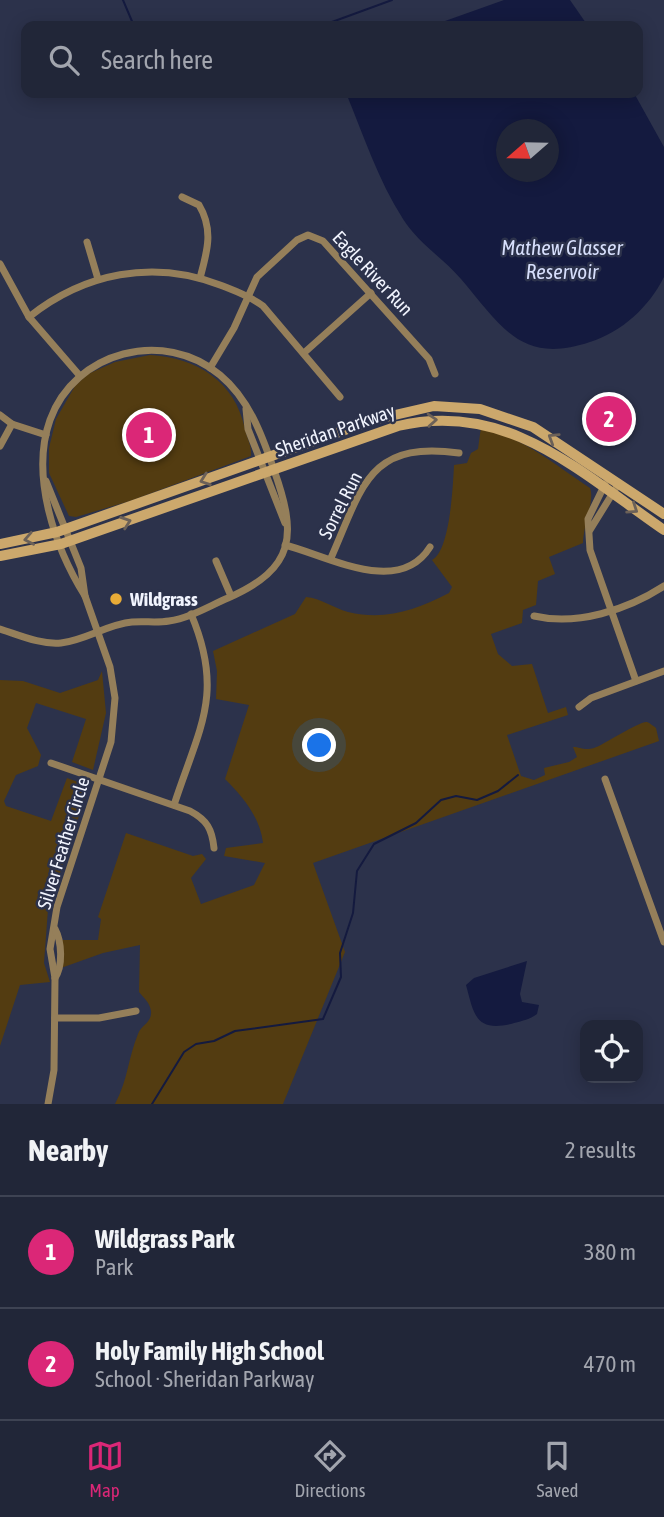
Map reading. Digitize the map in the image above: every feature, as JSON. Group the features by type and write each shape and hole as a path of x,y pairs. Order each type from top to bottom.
{"main road":[{"name":"Sheridan Parkway","path":"0,544 62,531 400,412 457,406 499,413 524,422 548,435 664,514"},
{"name":"Sheridan Parkway","path":"0,556 66,543 398,426 423,421 456,420 487,424 522,436 664,530"}],"street":[{"path":"182,197 199,205 208,229 208,247 200,278"},
{"name":"Eagle River Run","path":"210,368 228,340 247,296 262,270 297,240 308,235 323,241 429,359 435,374"},
{"path":"87,242 98,279"},
{"path":"0,264 29,317 80,376"},
{"path":"29,317 67,292 98,279 148,271 200,278 247,296 263,306 305,352 340,397"},
{"path":"305,352 370,293"},
{"path":"0,415 12,424 46,435 56,406 80,376 105,360 143,350 178,353 210,368 229,383 260,427 269,471 285,500 287,527 285,545 271,573 257,584 191,614 170,621 122,623 70,641 50,643 0,629"},
{"path":"0,446 12,424"},
{"name":"Silver Feather Circle","path":"46,435 46,481 66,543 81,568 85,596 110,667 116,705 111,742 61,893 50,949 50,964 55,978 55,1018 54,1070 48,1104"},
{"name":"Sorrel Run","path":"331,558 359,493 376,470 393,458 412,451 459,453"},
{"path":"614,480 588,519 593,561 636,681"},
{"path":"285,545 362,570 383,572 416,562 430,547"},
{"path":"216,561 231,596"},
{"path":"534,616 574,621 664,586"},
{"path":"174,804 209,691 206,654 191,614"},
{"path":"579,707 591,698 664,671"},
{"path":"51,763 174,804 206,822 212,831 214,848"},
{"path":"605,779 664,941"},
{"path":"55,1018 99,1018 136,1011"}],"shaded area":[{"path":"150,355 183,361 198,367 223,385 240,412 251,456 130,501 76,517 69,516 49,473 49,448 56,419 75,386 88,374 115,362"},
{"path":"481,427 513,439 538,453 590,488 591,493 583,543 549,557 555,574 538,581 536,605 523,610 522,623 491,634 498,654 512,666 532,664 548,713 566,707 568,715 507,735 521,776 534,780 545,775 544,768 569,762 577,757 573,747 594,748 643,722 656,728 659,741 313,863 345,952 283,1104 115,1104 138,1034 151,1015 149,1006 139,992 140,945 103,953 61,968 62,940 98,940 101,919 98,917 126,833 193,856 202,854 206,859 191,878 201,904 254,885 265,863 224,856 226,848 263,843 250,808 225,779 249,705 216,699 217,671 213,651 295,614 306,597 348,612 375,615 412,609 449,593 452,587 432,560 438,554 447,532 454,465 467,463 471,453 478,449"},
{"path":"102,671 106,713 93,770 72,762 86,719 36,703 27,728 41,755 38,766 16,775 4,801 6,806 51,821 67,778 89,786 48,909 44,963 50,982 20,985 0,1046 0,680 23,681 60,693 98,680"}],"water":[{"path":"504,0 570,0 585,21 445,21"},
{"name":"Mathew Glasser Reservoir","path":"348,98 637,98 664,147 664,277 651,298 633,317 602,338 566,348 547,349 530,345 502,326 454,271 409,228 386,189"},
{"path":"527,961 520,994 522,1002 539,1005 537,1014 499,1026 483,1023 474,1012 466,985 474,978"}],"waterway":[{"path":"123,0 132,21"},
{"path":"335,21 392,0"},
{"path":"152,1104 184,1052 196,1044 214,1041 235,1031 323,1019 341,977 340,953 353,913 357,871 374,844 416,823 441,800 456,796 477,800 498,791 518,775"}],"place":[{"name":"Holy Family High School","path":"609,419"},
{"name":"Wildgrass Park","path":"149,435"},
{"name":"Wildgrass","path":"116,599"}]}
